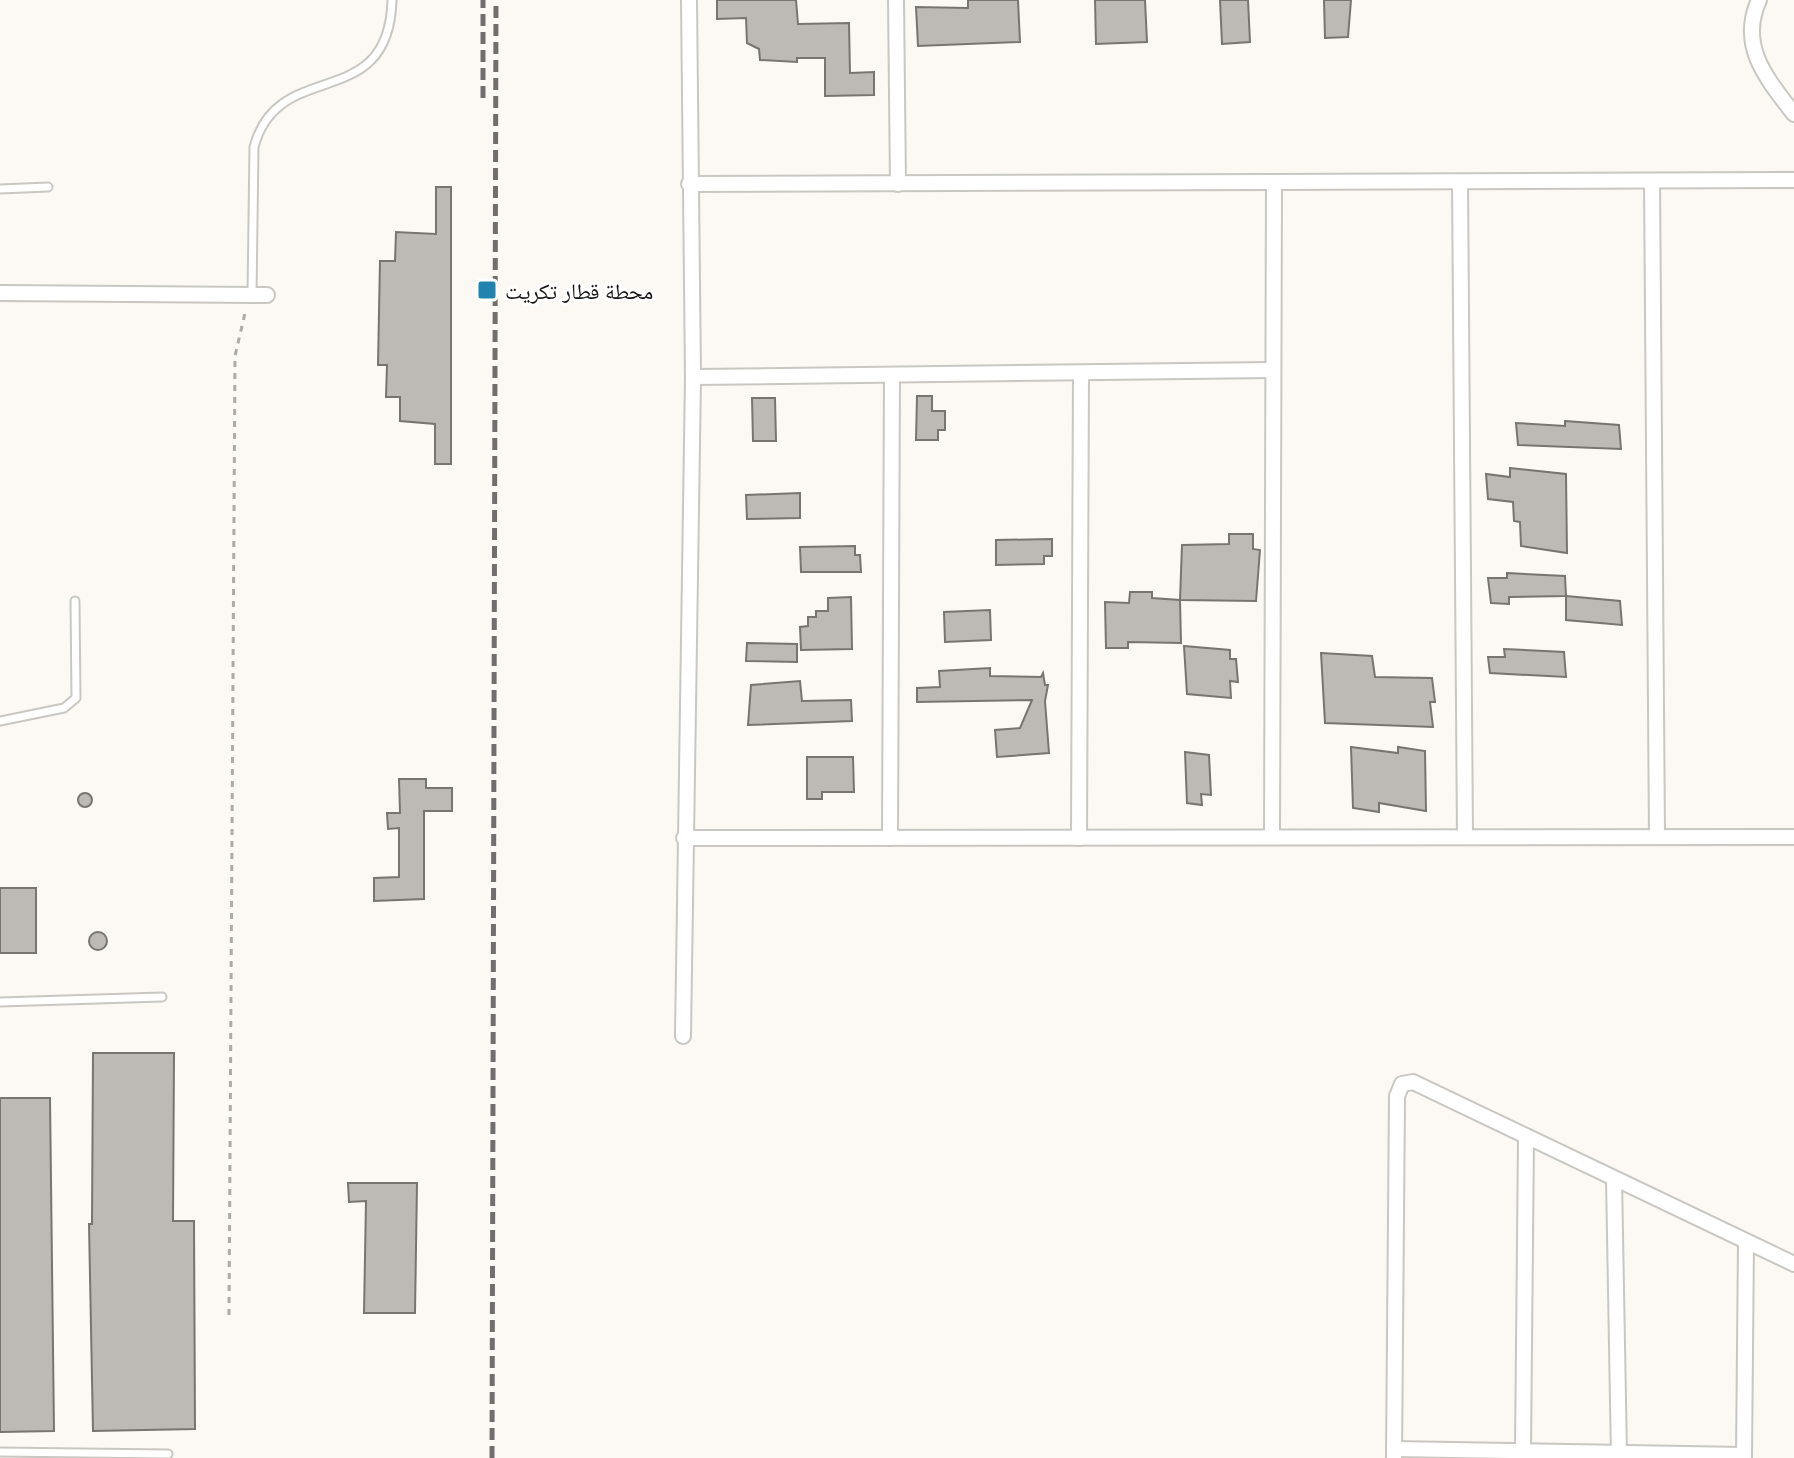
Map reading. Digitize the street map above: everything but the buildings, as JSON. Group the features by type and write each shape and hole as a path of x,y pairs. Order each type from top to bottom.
{"street":[{"path":"683,1036 693,377 689,0"},
{"path":"896,0 898,184"},
{"path":"1759,0 1751,22 1756,60 1794,114"},
{"path":"689,184 1794,180"},
{"path":"1652,181 1657,837"},
{"path":"1460,182 1465,837"},
{"path":"1272,837 1274,183"},
{"path":"0,293 260,295"},
{"path":"693,377 1272,370"},
{"path":"1079,838 1081,373"},
{"path":"890,838 892,375"},
{"path":"684,838 1794,837"},
{"path":"1746,1242 1744,1456 1523,1450 1394,1453 1398,1089 1402,1084 1413,1082 1794,1264"},
{"path":"1523,1450 1526,1137"},
{"path":"1614,1179 1619,1455"}],"lane":[{"path":"260,295 254,147 258,133 267,116 283,102 367,65 381,50 390,32 392,0"},
{"path":"0,189 48,187"},
{"path":"0,721 64,708 76,698 75,601"},
{"path":"0,1002 162,997"},
{"path":"0,1452 168,1454"}],"path":[{"path":"229,1315 235,356 239,327 260,295"}],"railway":[{"path":"483,0 483,98"},
{"path":"492,1458 496,0"}],"place":[{"name":"محطة قطار تكريت","path":"487,290"}]}
